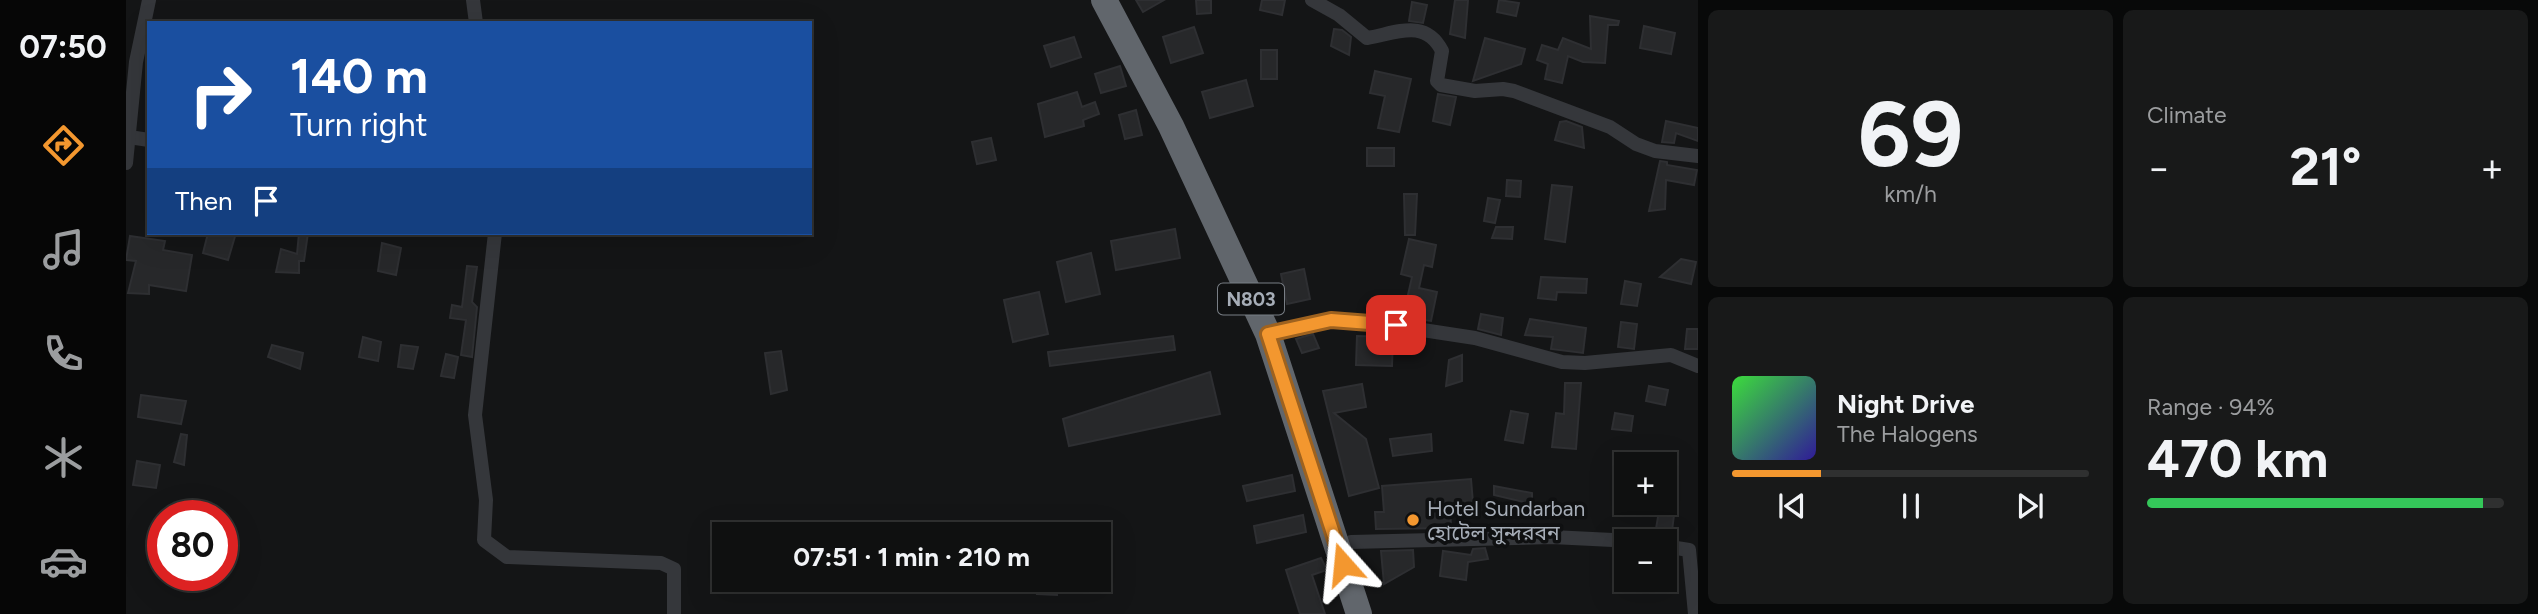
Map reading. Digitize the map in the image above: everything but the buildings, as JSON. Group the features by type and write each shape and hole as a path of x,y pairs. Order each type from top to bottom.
{"highway":[{"name":"N803","path":"1104,0 1178,123"},
{"name":"N803","path":"1121,0 1274,332 1375,614"},
{"name":"N803","path":"1310,438 1359,614"}],"street":[{"path":"126,163 136,62 149,0"},
{"path":"473,0 476,21"},
{"path":"1312,0 1339,15 1367,38 1412,29 1426,33 1442,51 1437,81 1441,85 1475,91 1514,91 1610,127 1636,145 1654,151 1698,156"},
{"path":"129,137 147,140"},
{"path":"495,235 475,415 486,499 484,540 507,557 661,563 674,569 674,614"},
{"path":"1274,332 1331,320 1377,323 1475,338 1562,362 1585,363 1671,355 1698,366"},
{"path":"1351,542 1552,537 1614,540"},
{"path":"1677,548 1689,550 1695,614"}],"place":[{"name":"Hotel Sundarban হোটেল সুন্দরবন","path":"1413,520"}],"route":[{"path":"1343,564 1268,334 1331,320 1396,325"}]}
